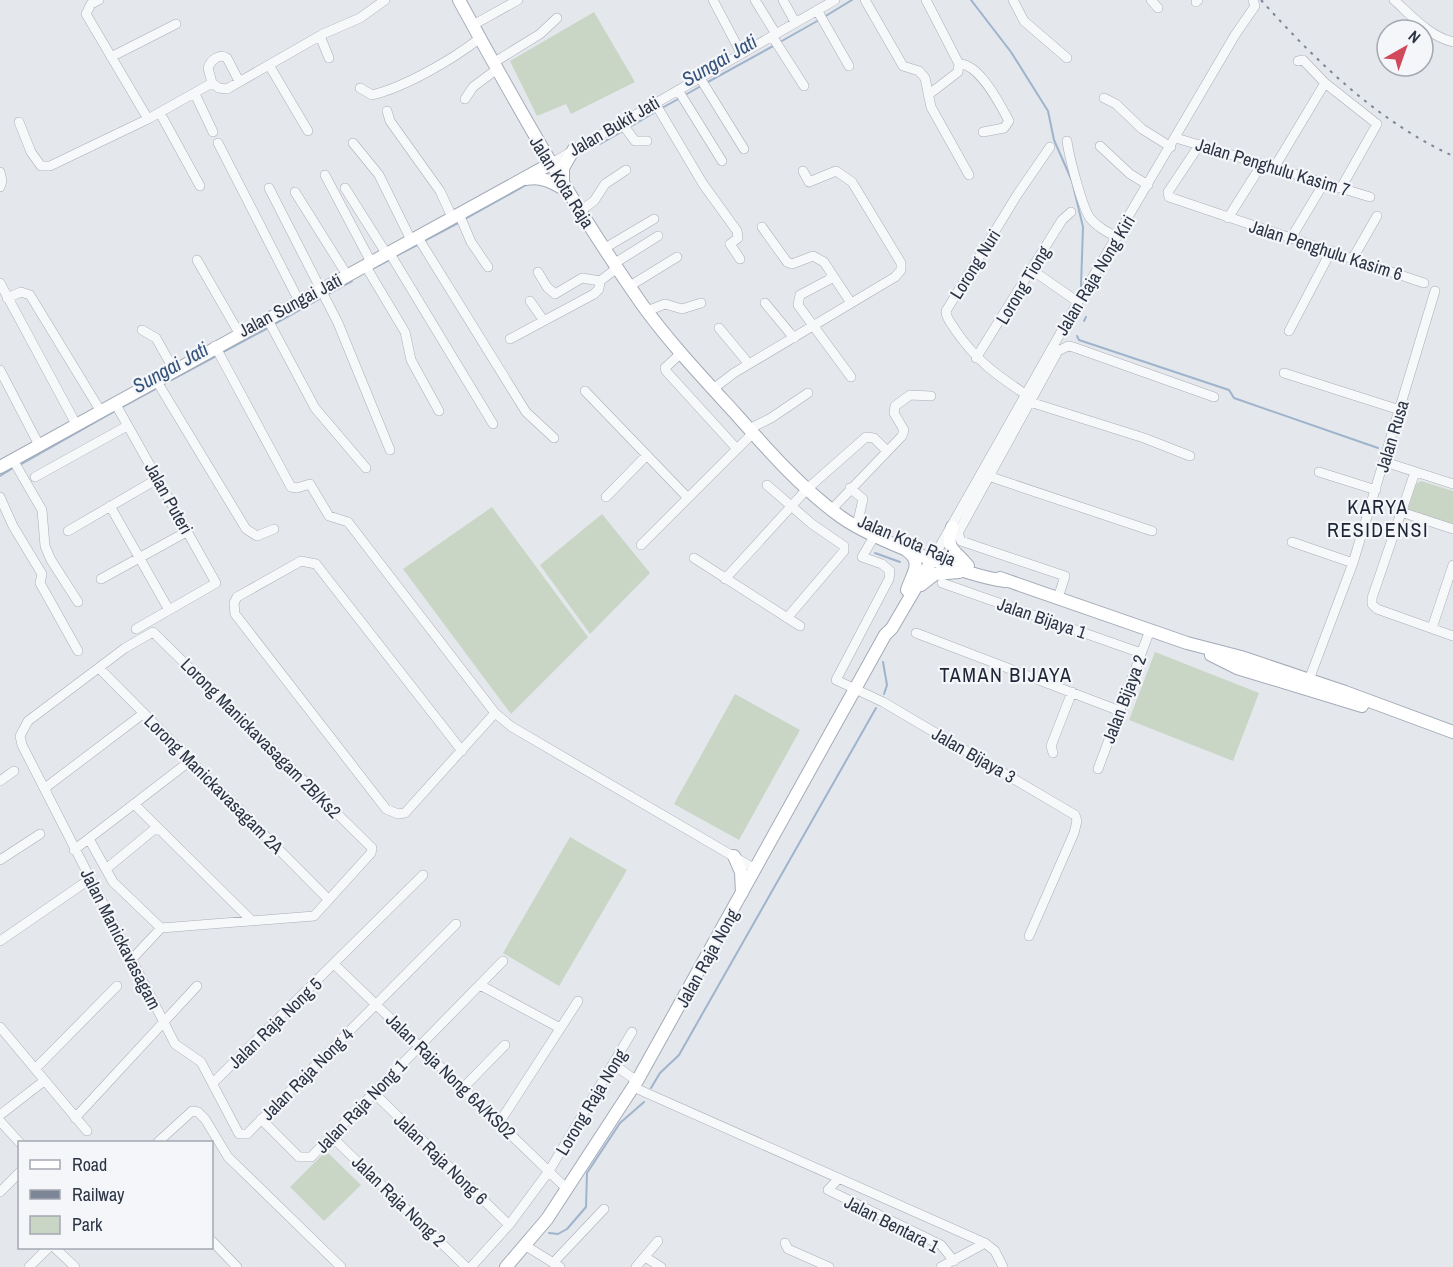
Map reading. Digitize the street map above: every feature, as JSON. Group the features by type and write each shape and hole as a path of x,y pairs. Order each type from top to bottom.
{"main road":[{"name":"Jalan Kota Raja","path":"459,0 536,142 647,311 681,353 751,431 807,489 834,511 858,521 877,533 969,569 1187,643 1240,657 1308,685 1453,732"},
{"path":"516,182 537,161 536,142"},
{"path":"566,188 564,168 574,149"},
{"name":"Jalan Sungai Jati","path":"0,467 16,465 39,445 100,410 117,407 158,385 174,370 218,351 239,333 269,323 299,301 323,294 346,275 368,263 390,255 459,218 516,182 550,164"},
{"path":"516,182 535,177 549,180 566,188"},
{"path":"834,511 915,556 916,562 910,592"},
{"path":"952,527 948,539 951,547 969,569"},
{"path":"900,546 932,555"},
{"name":"Jalan Raja Nong","path":"506,1267 526,1246 635,1084 885,635 887,625 932,555"},
{"path":"910,592 935,574 969,569"},
{"path":"734,856 741,872 742,894"}],"street":[{"path":"99,0 91,4 86,15 148,119"},
{"path":"239,81 227,58 217,57 207,68 212,83 219,88 227,89 321,36 360,18 385,0"},
{"path":"473,25 518,0"},
{"path":"712,0 741,54"},
{"path":"755,0 775,39 804,86"},
{"path":"783,0 795,22"},
{"name":"Jalan Bukit Jati","path":"550,164 574,149 624,128 702,82 741,54 775,39 795,22 820,15 835,0"},
{"path":"865,0 903,66 919,71 925,78 931,108 969,175"},
{"path":"926,0 959,63 958,72 928,95"},
{"path":"1013,0 1024,21 1067,58"},
{"path":"1150,0 1158,8"},
{"name":"Jalan Raja Nong Kiri","path":"932,555 952,527 958,513 1028,398 1078,302 1235,35 1255,6 1253,0"},
{"path":"1394,0 1424,28 1443,40 1453,42"},
{"path":"820,15 849,66"},
{"path":"465,99 473,87 495,66 540,34 557,18"},
{"path":"111,57 176,24"},
{"path":"321,36 329,58"},
{"path":"360,88 372,95 382,92 425,71 480,38"},
{"path":"1298,61 1303,60 1325,83 1377,124 1341,188"},
{"path":"959,63 967,63 978,72 1009,121 1004,128 983,132"},
{"path":"269,65 308,131"},
{"path":"702,82 744,149"},
{"path":"19,122 31,152 41,166 50,166 160,113 212,83"},
{"path":"1274,168 1325,83"},
{"path":"195,94 213,132"},
{"path":"680,95 722,162"},
{"path":"1104,98 1116,104 1142,129 1171,147"},
{"path":"657,108 703,184 737,231 738,238 730,244 740,259"},
{"path":"387,111 390,121 459,218 471,242 488,267"},
{"path":"160,113 200,186"},
{"path":"624,128 635,141 647,141"},
{"name":"Jalan Penghulu Kasim 7","path":"1176,138 1370,197"},
{"path":"1066,141 1088,216 1096,225 1117,237"},
{"path":"218,143 299,301"},
{"path":"352,143 379,175 526,412 554,438"},
{"name":"Jalan Penghulu Kasim 6","path":"1200,144 1168,192 1170,198 1424,283"},
{"path":"1100,146 1130,174 1148,185"},
{"name":"Lorong Nuri","path":"1050,147 1017,195 946,311 947,319 976,358 999,378 1028,398 1190,456"},
{"path":"1228,218 1262,164"},
{"path":"580,211 594,201 605,184 626,170"},
{"path":"713,389 749,364 895,276 901,270 902,262 852,182 843,174 830,171 809,182 803,171"},
{"path":"0,172 2,181 0,187"},
{"path":"324,175 405,332 411,360 440,411"},
{"path":"1291,238 1324,183"},
{"path":"269,188 357,367 390,450"},
{"path":"345,188 390,255 493,424"},
{"path":"295,192 346,275"},
{"name":"Lorong Tiong","path":"976,358 1062,220 1071,212"},
{"path":"1353,258 1377,216"},
{"path":"605,248 654,219"},
{"path":"762,227 787,262 792,264 818,257 851,303"},
{"path":"510,339 594,294 599,289 600,281 616,266 658,236"},
{"path":"1289,331 1331,251"},
{"path":"630,286 677,257"},
{"path":"197,260 239,333"},
{"path":"1032,270 1078,302"},
{"path":"538,272 547,287 555,294 582,278 600,281"},
{"path":"834,277 798,298 802,312 851,377"},
{"path":"0,283 76,424"},
{"name":"Jalan Rusa","path":"1308,685 1353,562 1435,291"},
{"path":"7,298 21,292 30,295 100,410"},
{"path":"530,302 543,321"},
{"path":"647,311 665,304 682,309 701,303"},
{"path":"765,303 794,338"},
{"path":"269,323 315,408 366,468"},
{"path":"719,328 749,364"},
{"path":"142,330 156,338 174,370"},
{"path":"1058,598 1065,576 962,541 958,529 1028,398 1057,353 1068,346 1214,397"},
{"path":"218,351 291,487 297,488 310,484 328,516 348,522 495,713 512,727 755,869"},
{"path":"681,353 665,368 737,449"},
{"path":"0,370 39,445"},
{"path":"1284,374 1400,410"},
{"path":"158,385 246,530 257,536 274,529"},
{"path":"585,391 688,498"},
{"path":"641,545 737,449 751,431 808,393"},
{"path":"834,511 850,488 902,436 904,430 894,413 895,406 910,395 931,396"},
{"name":"Jalan Puteri","path":"117,407 216,583 169,610"},
{"path":"35,477 127,426"},
{"path":"725,579 807,489 866,437 874,438 887,451"},
{"path":"606,497 647,455"},
{"path":"1384,462 1453,484"},
{"path":"16,465 42,510 45,546 78,602"},
{"path":"1319,472 1376,490"},
{"path":"1415,472 1372,598 1372,604 1377,609 1453,636"},
{"path":"988,476 1152,531"},
{"path":"68,531 159,478"},
{"path":"767,485 791,507 840,542 844,551 788,618"},
{"path":"850,488 863,499 858,521"},
{"path":"0,497 13,526 42,574 40,583 78,651"},
{"path":"110,506 169,610 136,629"},
{"path":"1401,512 1453,529"},
{"path":"932,555 958,513"},
{"path":"101,579 188,531"},
{"path":"855,688 836,680 889,579 890,571 882,564 862,557 877,533"},
{"path":"1292,542 1353,562"},
{"path":"694,558 800,626"},
{"path":"462,751 315,564 301,561 237,597 234,603 235,614 386,809 392,813 405,813 462,751 495,713"},
{"path":"1432,628 1453,565"},
{"name":"Jalan Bijaya 1","path":"942,583 1141,653"},
{"name":"Jalan Bijaya 2","path":"1098,769 1150,630"},
{"name":"Lorong Manickavasagam 2B/Ks2","path":"100,669 125,648 153,632 369,843 372,848 371,853 328,899"},
{"path":"916,633 1120,711"},
{"name":"Lorong Manickavasagam 2A","path":"100,669 328,899"},
{"name":"Jalan Manickavasagam","path":"100,669 28,721 20,736 22,745 175,1044 201,1062 236,1131"},
{"name":"Jalan Bijaya 3","path":"855,688 1072,812 1077,821 1074,833 1029,936"},
{"path":"1053,753 1051,746 1072,692"},
{"path":"45,788 144,713"},
{"path":"74,850 190,761"},
{"path":"0,781 14,771"},
{"path":"134,804 251,920"},
{"path":"106,869 157,827"},
{"path":"0,860 40,834"},
{"path":"89,838 113,882 161,928"},
{"name":"Jalan Raja Nong 5","path":"213,1083 336,964 423,875"},
{"path":"1,938 90,879"},
{"path":"132,959 161,928 314,916 328,899"},
{"name":"Jalan Raja Nong 4","path":"236,1131 239,1134 247,1134 456,924"},
{"name":"Jalan Raja Nong 1","path":"261,1119 300,1157 311,1157 503,961"},
{"name":"Jalan Raja Nong 6A/KS02","path":"336,964 566,1188"},
{"path":"480,985 560,1028"},
{"path":"35,1069 117,986"},
{"path":"75,1118 197,986"},
{"path":"499,1123 578,1001"},
{"path":"0,1027 87,1131"},
{"name":"Lorong Raja Nong","path":"509,1225 549,1171 632,1032"},
{"path":"463,1088 505,1045"},
{"path":"613,1064 635,1084 985,1243 995,1251 1003,1267"},
{"path":"0,1115 44,1081"},
{"name":"Jalan Raja Nong 6","path":"374,1093 509,1225"},
{"path":"160,1141 192,1111 198,1112 228,1157 341,1267"},
{"path":"0,1121 18,1141"},
{"name":"Jalan Raja Nong 2","path":"331,1136 466,1267"},
{"path":"0,1192 18,1174"},
{"name":"Jalan Bentara 1","path":"839,1178 828,1190 941,1245 954,1261"},
{"path":"526,1246 556,1266 604,1209"},
{"path":"471,1267 509,1225"},
{"path":"636,1267 658,1241"},
{"path":"213,1242 237,1267"},
{"path":"941,1267 985,1243"},
{"path":"785,1244 788,1249 829,1267"},
{"path":"29,1267 47,1249"},
{"path":"56,1249 75,1267"},
{"path":"645,1257 661,1267"}],"green space":[{"path":"594,12 635,82 571,114 566,104 537,116 510,61"},
{"path":"1421,481 1453,491 1453,527 1407,512 1416,484"},
{"path":"492,507 588,637 511,714 403,569"},
{"path":"602,514 650,573 590,634 540,565"},
{"path":"1155,652 1259,693 1233,761 1129,720"},
{"path":"735,694 800,730 739,840 674,804"},
{"path":"570,837 627,870 559,986 503,953"},
{"path":"326,1151 361,1185 324,1221 290,1187"}],"waterway":[{"name":"Sungai Jati","path":"824,17 852,0"},
{"path":"971,0 1011,52 1048,111 1054,140 1072,181 1083,227 1081,286"},
{"name":"Sungai Jati","path":"780,42 819,20"},
{"name":"Sungai Jati","path":"706,83 775,45"},
{"name":"Sungai Jati","path":"685,95 701,86"},
{"name":"Sungai Jati","path":"662,108 680,98"},
{"name":"Sungai Jati","path":"628,128 657,111"},
{"name":"Sungai Jati","path":"600,144 623,131"},
{"name":"Sungai Jati","path":"465,219 526,185"},
{"name":"Sungai Jati","path":"422,242 460,222"},
{"name":"Sungai Jati","path":"396,256 417,245"},
{"name":"Sungai Jati","path":"372,269 391,259"},
{"name":"Sungai Jati","path":"328,294 352,281"},
{"name":"Sungai Jati","path":"273,325 323,297"},
{"path":"1084,321 1086,317"},
{"name":"Sungai Jati","path":"223,352 268,328"},
{"path":"1077,336 1079,340 1229,390 1234,398 1378,448"},
{"name":"Sungai Jati","path":"162,385 218,355"},
{"name":"Sungai Jati","path":"120,408 157,388"},
{"name":"Sungai Jati","path":"18,466 115,411"},
{"name":"Sungai Jati","path":"0,476 13,468"},
{"path":"875,553 900,562"},
{"path":"883,662 887,685 884,694"},
{"path":"651,1088 660,1073 679,1055 876,708"},
{"path":"549,1233 558,1234 567,1229 586,1207 587,1173 620,1123 644,1102"}],"railway":[{"path":"1261,0 1349,88 1399,125 1453,156"}],"district":[{"name":"KARYA RESIDENSI","path":"1378,518"},
{"name":"TAMAN BIJAYA","path":"1006,674"}]}
